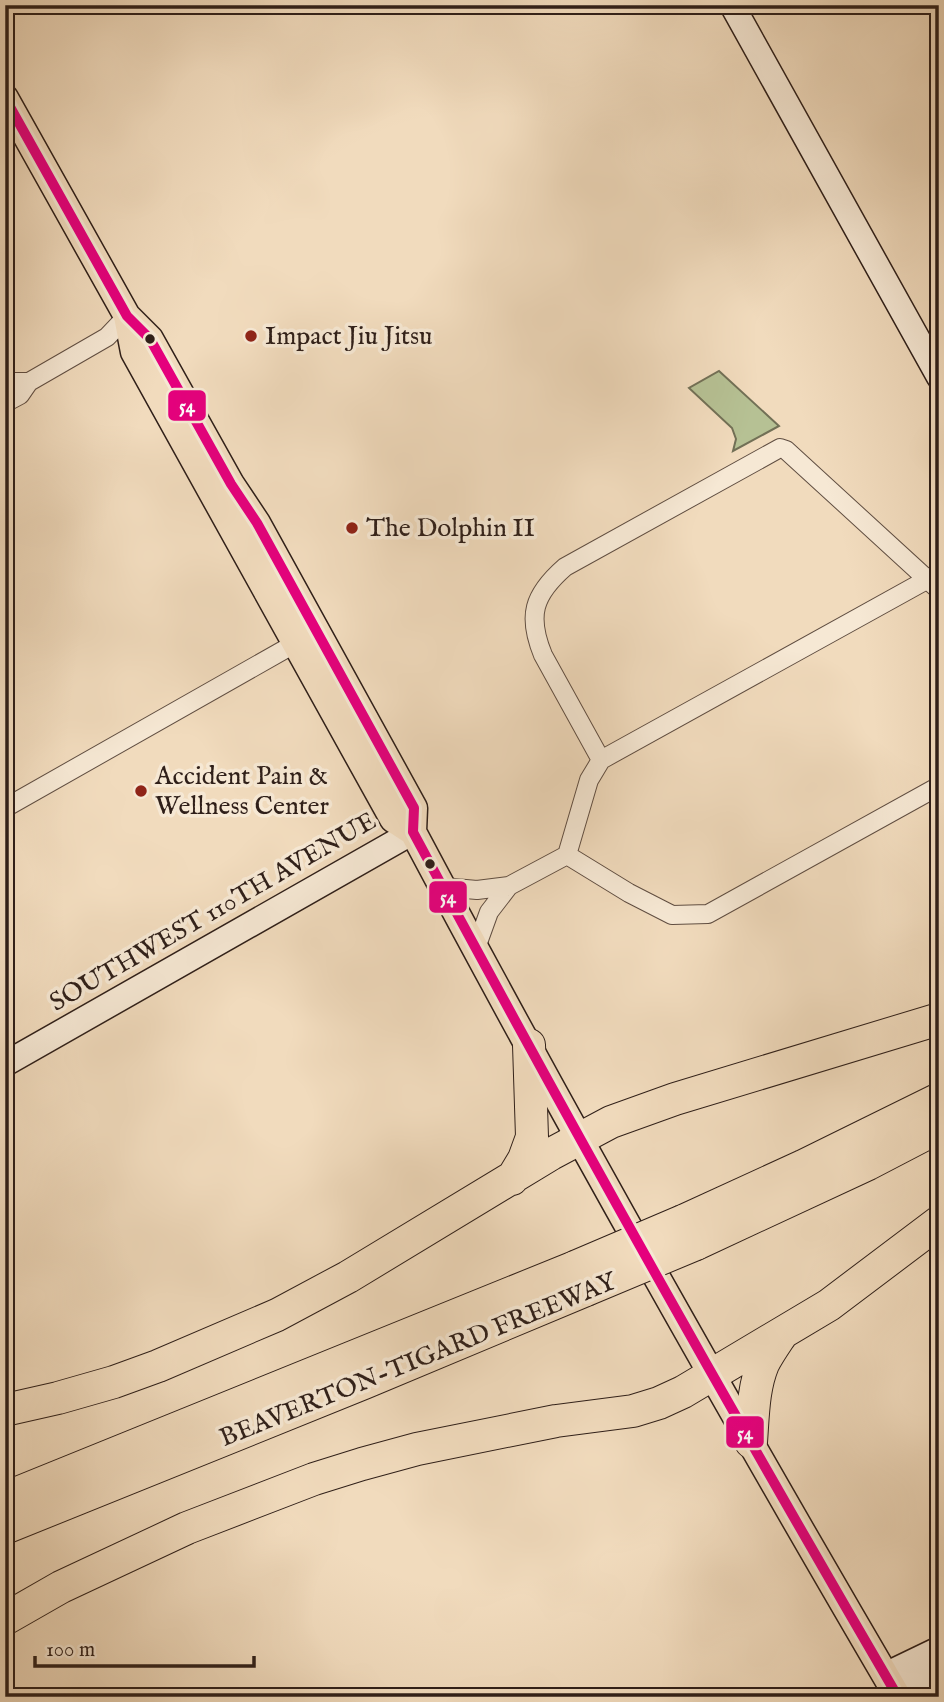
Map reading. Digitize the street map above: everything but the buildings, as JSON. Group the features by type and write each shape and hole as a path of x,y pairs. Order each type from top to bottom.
{"highway":[{"path":"5,1410 114,1382 277,1315 348,1277 611,1122 676,1099 939,1019"},
{"path":"512,1179 530,1147 532,1137 529,1045"},
{"name":"BEAVERTON-TIGARD FREEWAY","path":"690,1232 814,1160 939,1099"},
{"name":"BEAVERTON-TIGARD FREEWAY","path":"5,1498 581,1279 690,1232 845,1175 939,1127"},
{"path":"5,1619 61,1587 164,1538 314,1479 417,1449 556,1421 634,1410 659,1403 711,1376 829,1305 939,1222"},
{"name":"BEAVERTON-TIGARD FREEWAY","path":"5,1528 400,1368 581,1279"},
{"path":"751,1442 755,1398 761,1372 764,1362 781,1335"}],"main road":[{"path":"5,98 127,316 150,339 231,484 257,523 414,808 413,832"},
{"path":"127,316 134,352 393,819 413,832 711,1376 893,1689"},
{"path":"296,643 304,642 329,654"}],"street":[{"path":"732,5 939,377"},
{"path":"5,403 20,395 29,382 107,337 127,316"},
{"path":"5,386 13,382 29,382"},
{"path":"476,948 489,912 509,887 567,855 589,780 601,760 935,581 780,447 565,567 546,585 536,608 534,623 537,639 543,655 601,760"},
{"path":"5,808 296,643"},
{"path":"567,855 629,893 672,915 708,914 939,786"},
{"name":"SOUTHWEST 110TH AVENUE","path":"5,1064 413,832"},
{"path":"443,887 477,890 509,887"},
{"path":"893,1689 939,1649"},
{"path":"893,1689 939,1675"}],"green space":[{"path":"719,371 779,426 733,451 736,439 732,428 689,388"}],"transit line":[{"name":"54","path":"5,98 127,316 150,339 231,484 257,523 414,808 413,832 531,1050 712,1374 898,1697"}],"place":[{"name":"Impact Jiu Jitsu","path":"251,336"},
{"name":"The Dolphin II","path":"352,528"},
{"name":"Accident Pain & Wellness Center","path":"141,791"}]}
